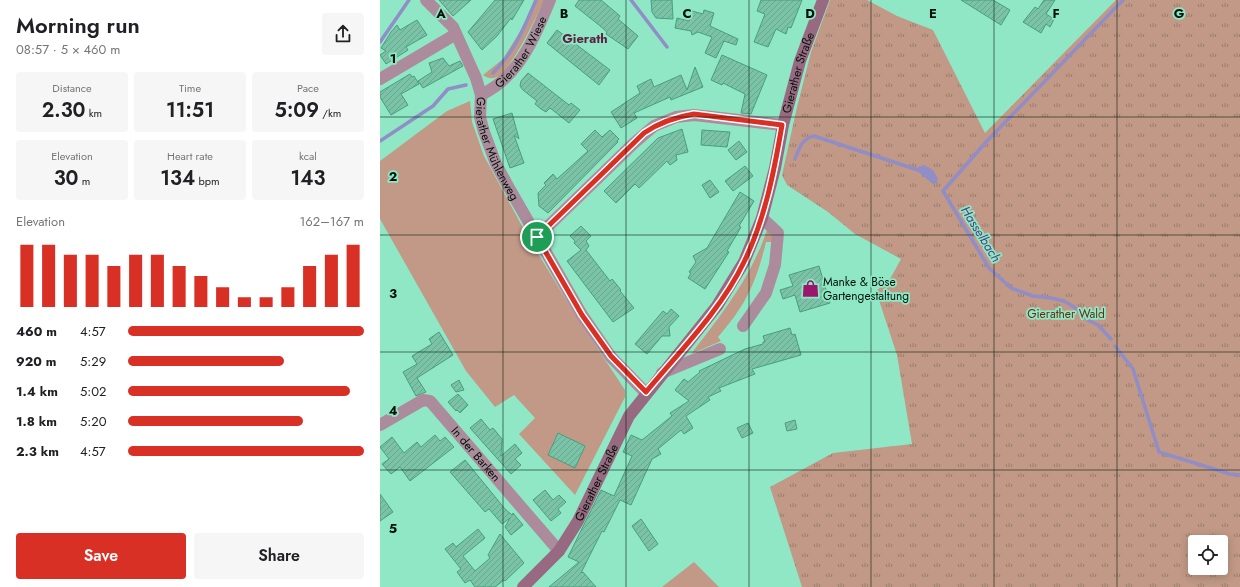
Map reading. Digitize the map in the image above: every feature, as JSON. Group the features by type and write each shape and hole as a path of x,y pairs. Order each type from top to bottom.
{"street":[{"name":"Gierather Mühlenweg","path":"426,0 450,23 476,78 481,95 480,117 496,164 582,315 611,356 646,392"},
{"name":"Gierather Wiese","path":"481,95 501,82 518,64 538,30 550,0"},
{"name":"Gierather Straße","path":"523,587 559,551 578,521 628,416 717,306 744,262 762,218 775,168 782,125 800,61 823,0"},
{"path":"380,79 456,34"},
{"path":"537,237 633,144 654,126 676,117 694,114 782,125"},
{"path":"743,326 766,293 775,265 778,233 762,218"},
{"name":"Gierather Straße","path":"662,373 720,349"},
{"name":"In der Barken","path":"380,425 423,400 430,402 559,551"}],"green space":[{"path":"535,0 544,0 522,44 508,67 494,78 488,78 483,75 503,59 524,25"},
{"name":"Gierather Wald","path":"830,0 867,0 897,16 933,30 985,133 1116,0 1240,0 1240,587 802,587 770,487 833,453 912,444 897,355 876,291 890,279 901,259 855,234 828,212 787,185 782,175 811,52"},
{"path":"470,101 472,122 484,156 528,237 576,316 625,390 625,397 575,495 519,434 535,418 514,395 495,407 466,371 380,219 380,161 447,111"},
{"path":"767,230 771,232 774,242 766,242 754,282 749,293 736,314 718,337 721,341 691,354 724,310 744,280 753,264"},
{"path":"694,562 719,587 662,587"}],"shaded area":[{"path":"924,165 933,170 938,179 937,183 933,184 916,170 918,167"}],"building":[{"path":"439,0 471,0 453,16"},
{"path":"495,0 524,0 512,20 511,18 497,36 482,50 468,32"},
{"path":"579,0 601,0 620,16 618,19 638,36 628,49 606,34 607,32 575,6"},
{"path":"651,0 672,0 673,19 656,18 652,12"},
{"path":"761,0 802,0 791,28 788,27 786,34 776,29 768,47 754,42 765,14 757,11"},
{"path":"961,0 993,0 1010,10 1001,25"},
{"path":"1044,0 1055,0 1046,14 1054,19 1050,27 1046,24 1041,33 1023,22 1035,7 1038,9"},
{"path":"704,10 714,13 710,26 738,39 736,45 724,41 716,58 705,53 712,37 698,32 692,35 691,31 675,28 677,18 689,21 692,11 703,14"},
{"path":"417,20 427,35 406,47 408,50 386,64 380,55 386,51 381,48 391,32 397,25 400,30"},
{"path":"557,30 610,70 599,85 547,43"},
{"path":"722,55 767,75 751,114 741,113 745,94 723,83 722,85 711,80"},
{"path":"443,58 449,66 460,61 463,66 423,88 418,81 432,72 429,63"},
{"path":"695,67 703,87 671,100 670,97 634,113 637,118 621,128 611,112 640,93 637,86 651,79 654,87 681,75 687,90"},
{"path":"528,73 569,105 571,103 580,110 569,123 550,108 546,112 541,109 535,104 537,101 523,90 520,86 521,81"},
{"path":"410,74 412,77 414,76 419,84 401,94 408,105 391,115 380,97 380,92"},
{"path":"512,113 519,139 514,135 524,163 510,168 493,119"},
{"path":"682,129 688,152 676,155 677,160 670,165 667,161 639,188 635,184 616,203 604,191 658,138"},
{"path":"595,130 602,137 610,130 619,139 617,141 618,142 548,213 539,206 538,193 546,185 544,183 553,174 557,179 588,151 581,144"},
{"path":"702,130 730,132 727,147 701,145"},
{"path":"739,141 747,152 736,160 728,150"},
{"path":"745,166 753,176 733,191 725,181"},
{"path":"710,180 719,192 710,198 702,185"},
{"path":"740,192 754,201 739,226 741,227 727,251 729,252 705,289 688,278 691,273 689,272 696,262 693,256 707,248"},
{"path":"581,226 591,236 586,241 589,246 586,250 610,281 612,279 634,308 613,322 567,261 581,250 570,236"},
{"name":"Manke & Böse Gartengestaltung","path":"819,266 830,303 800,312 795,295 783,299 780,290 793,286 789,275"},
{"path":"671,309 679,316 669,327 670,336 662,336 647,354 635,344 663,311 667,314"},
{"path":"790,328 792,335 795,334 801,355 752,369 755,374 719,388 721,391 708,397 710,400 686,416 693,428 684,434 681,430 658,449 661,454 652,459 631,505 620,500 604,532 602,531 581,573 583,572 596,587 549,587 579,562 568,557 601,490 614,496 632,456 623,452 631,435 642,440 672,416 670,413 689,401 675,390 684,379 688,382 700,372 699,371 745,349 763,344 763,342 765,342 763,336"},
{"path":"439,332 453,355 417,378 426,392 416,396 403,372 417,364 412,356 432,344 429,339"},
{"path":"459,380 464,390 456,392 451,385"},
{"path":"458,394 468,405 460,413 457,410 456,411 448,402"},
{"path":"481,419 490,430 493,428 502,439 501,456 515,444 522,453 515,459 521,465 511,474 470,428"},
{"path":"795,420 797,429 787,431 785,423"},
{"path":"748,423 753,433 742,438 737,428"},
{"path":"558,433 585,446 575,468 548,455"},
{"path":"435,435 440,441 445,437 454,447 410,481 400,467 391,474 382,464 389,459 380,447 392,437 404,453 417,442 421,447"},
{"path":"465,460 505,509 512,515 513,513 523,525 511,535 505,527 510,518 502,524 489,509 485,512 450,472"},
{"path":"545,490 553,500 559,495 566,502 558,509 561,513 551,521 533,500"},
{"path":"380,494 393,512 380,521"},
{"path":"641,519 658,544 649,551 632,526"},
{"path":"478,529 485,538 463,556 475,571 490,558 488,555 500,534 524,563 505,581 504,580 495,587 475,587 470,580 465,583 457,572 461,569 445,549 453,543 456,547"}],"waterway":[{"path":"380,42 409,0"},
{"name":"Hasselbach","path":"493,73 501,65 513,48 523,30 536,0"},
{"name":"Hasselbach","path":"631,0 667,47"},
{"path":"1111,339 1098,325 1088,320 1074,307 1064,301 1033,296 1011,288 989,268 943,191 987,141 1123,0"},
{"name":"Hasselbach","path":"380,141 433,106 448,89 466,85"},
{"name":"Hasselbach","path":"795,159 804,142 810,137 814,136 921,171"},
{"name":"Hasselbach","path":"1115,346 1133,369 1159,452 1230,474 1240,475"}],"place":[{"name":"Manke & Böse Gartengestaltung","path":"810,289"}],"district":[{"name":"Gierath","path":"585,38"}],"route":[{"path":"694,114 782,125 775,168 762,218 744,262 717,306 646,392 611,356 582,315 537,237 644,133 654,126 676,117 694,114"}]}
